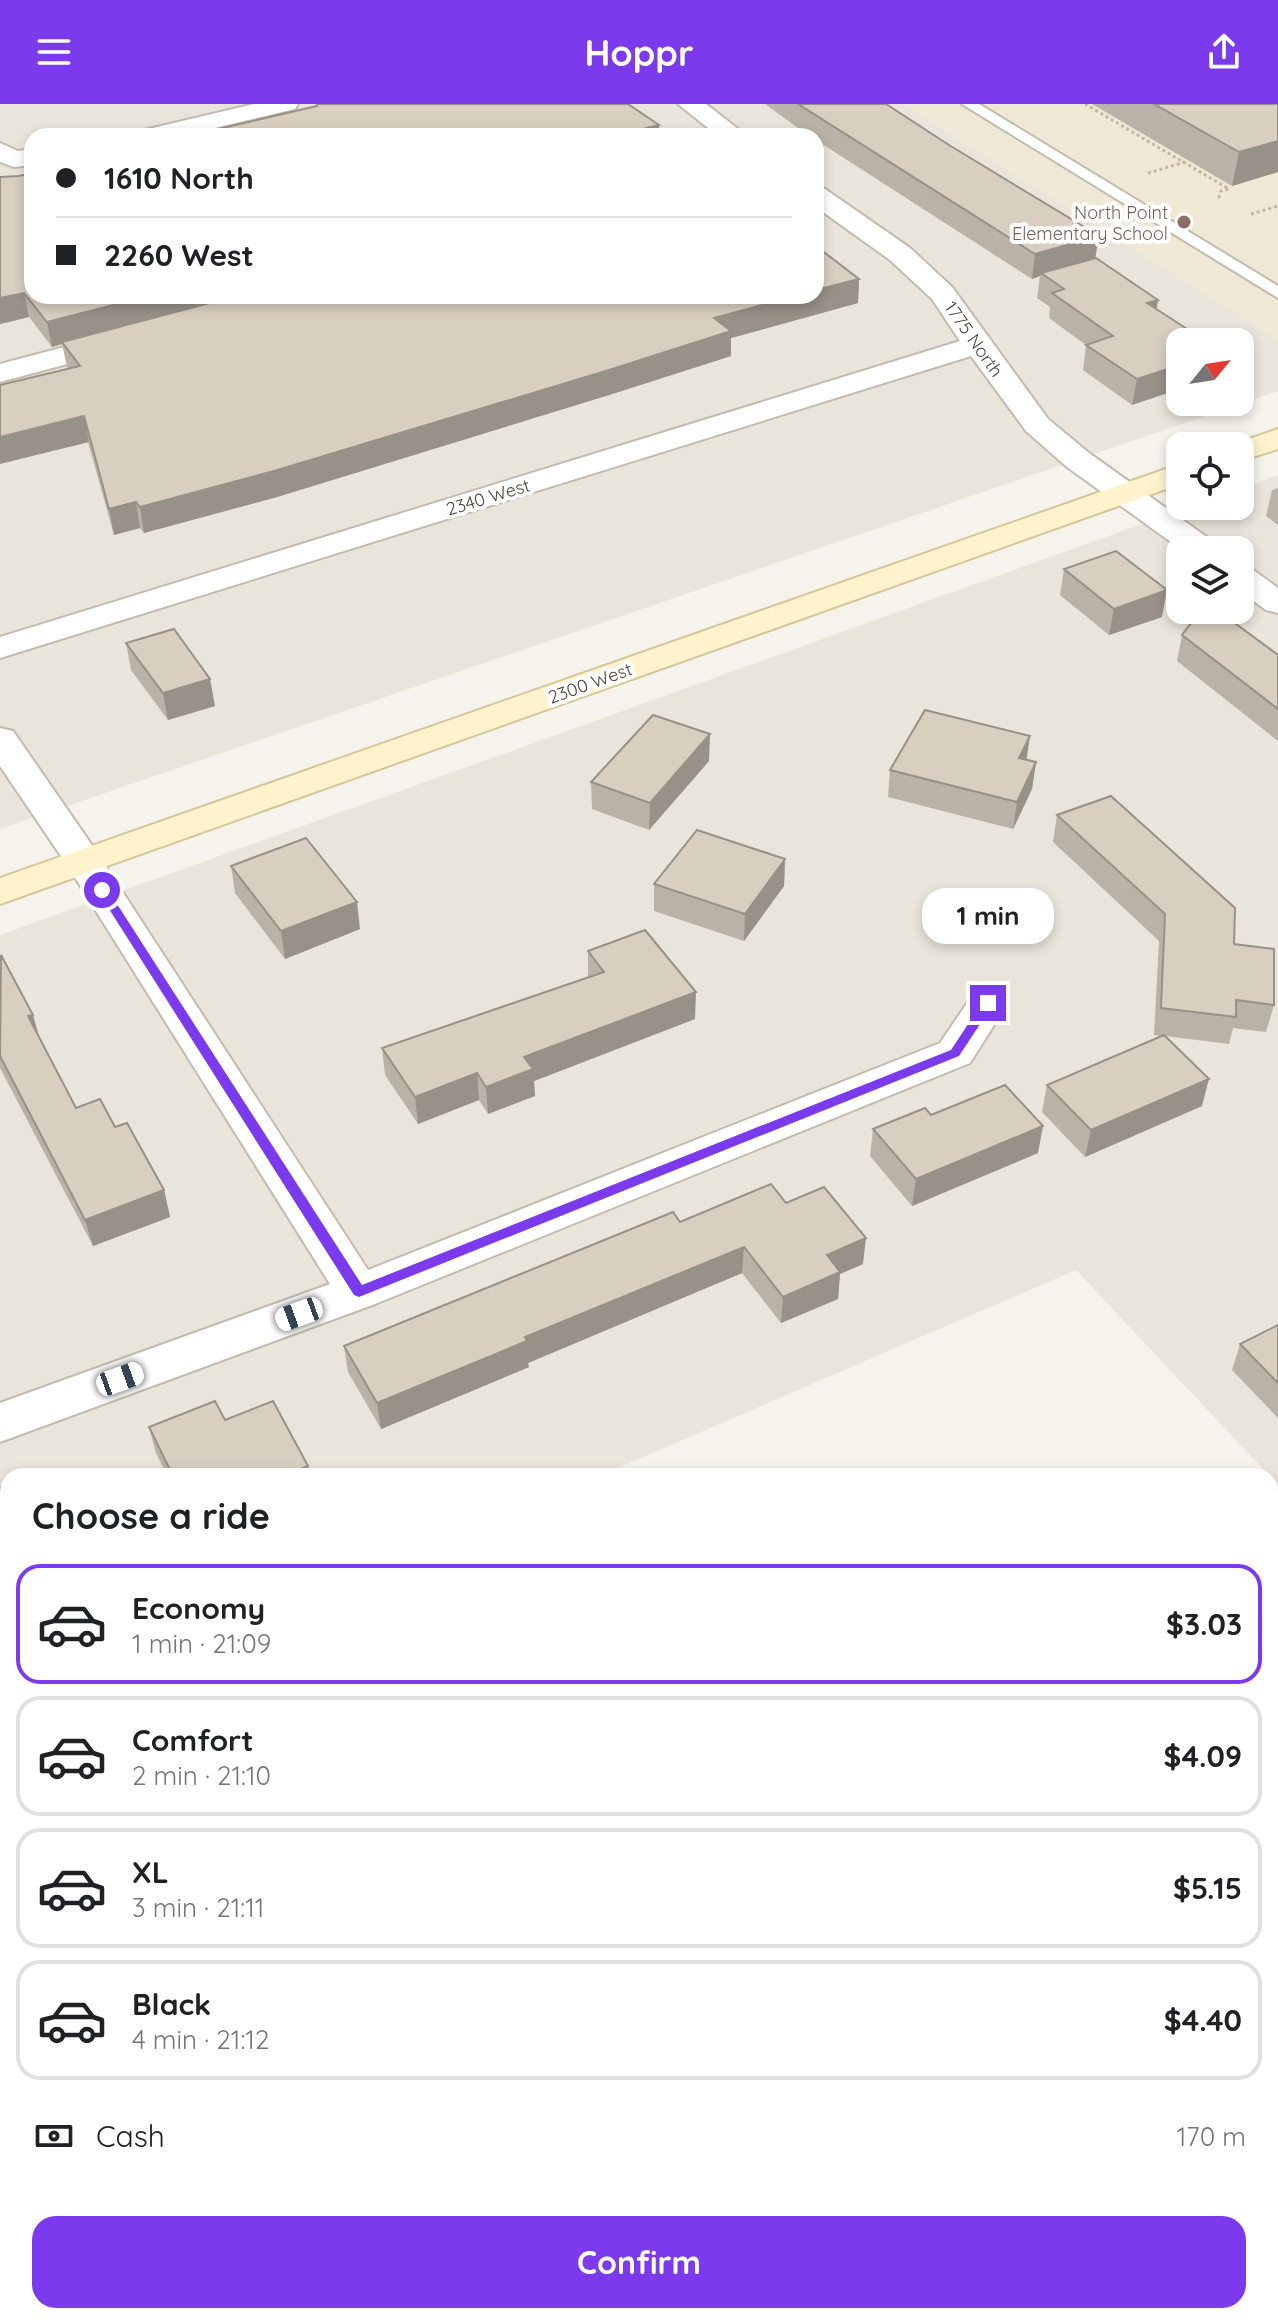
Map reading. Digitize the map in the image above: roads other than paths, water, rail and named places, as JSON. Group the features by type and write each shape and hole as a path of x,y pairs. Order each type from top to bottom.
{"main road":[{"path":"1254,447 1278,438"},
{"name":"2300 West","path":"0,892 1166,478"}],"street":[{"path":"183,128 286,104"},
{"path":"690,104 723,128"},
{"name":"1775 North","path":"824,201 900,254 942,293 1037,425 1072,455 1183,536"},
{"path":"0,373 153,332"},
{"name":"2340 West","path":"0,648 977,345"},
{"path":"1254,586 1278,603"},
{"path":"0,739 85,863 359,1292"},
{"path":"0,1423 359,1292 955,1053 988,1003"}],"lane":[{"path":"969,104 1278,293"}],"place":[{"name":"North Point Elementary School","path":"1184,222"}]}
